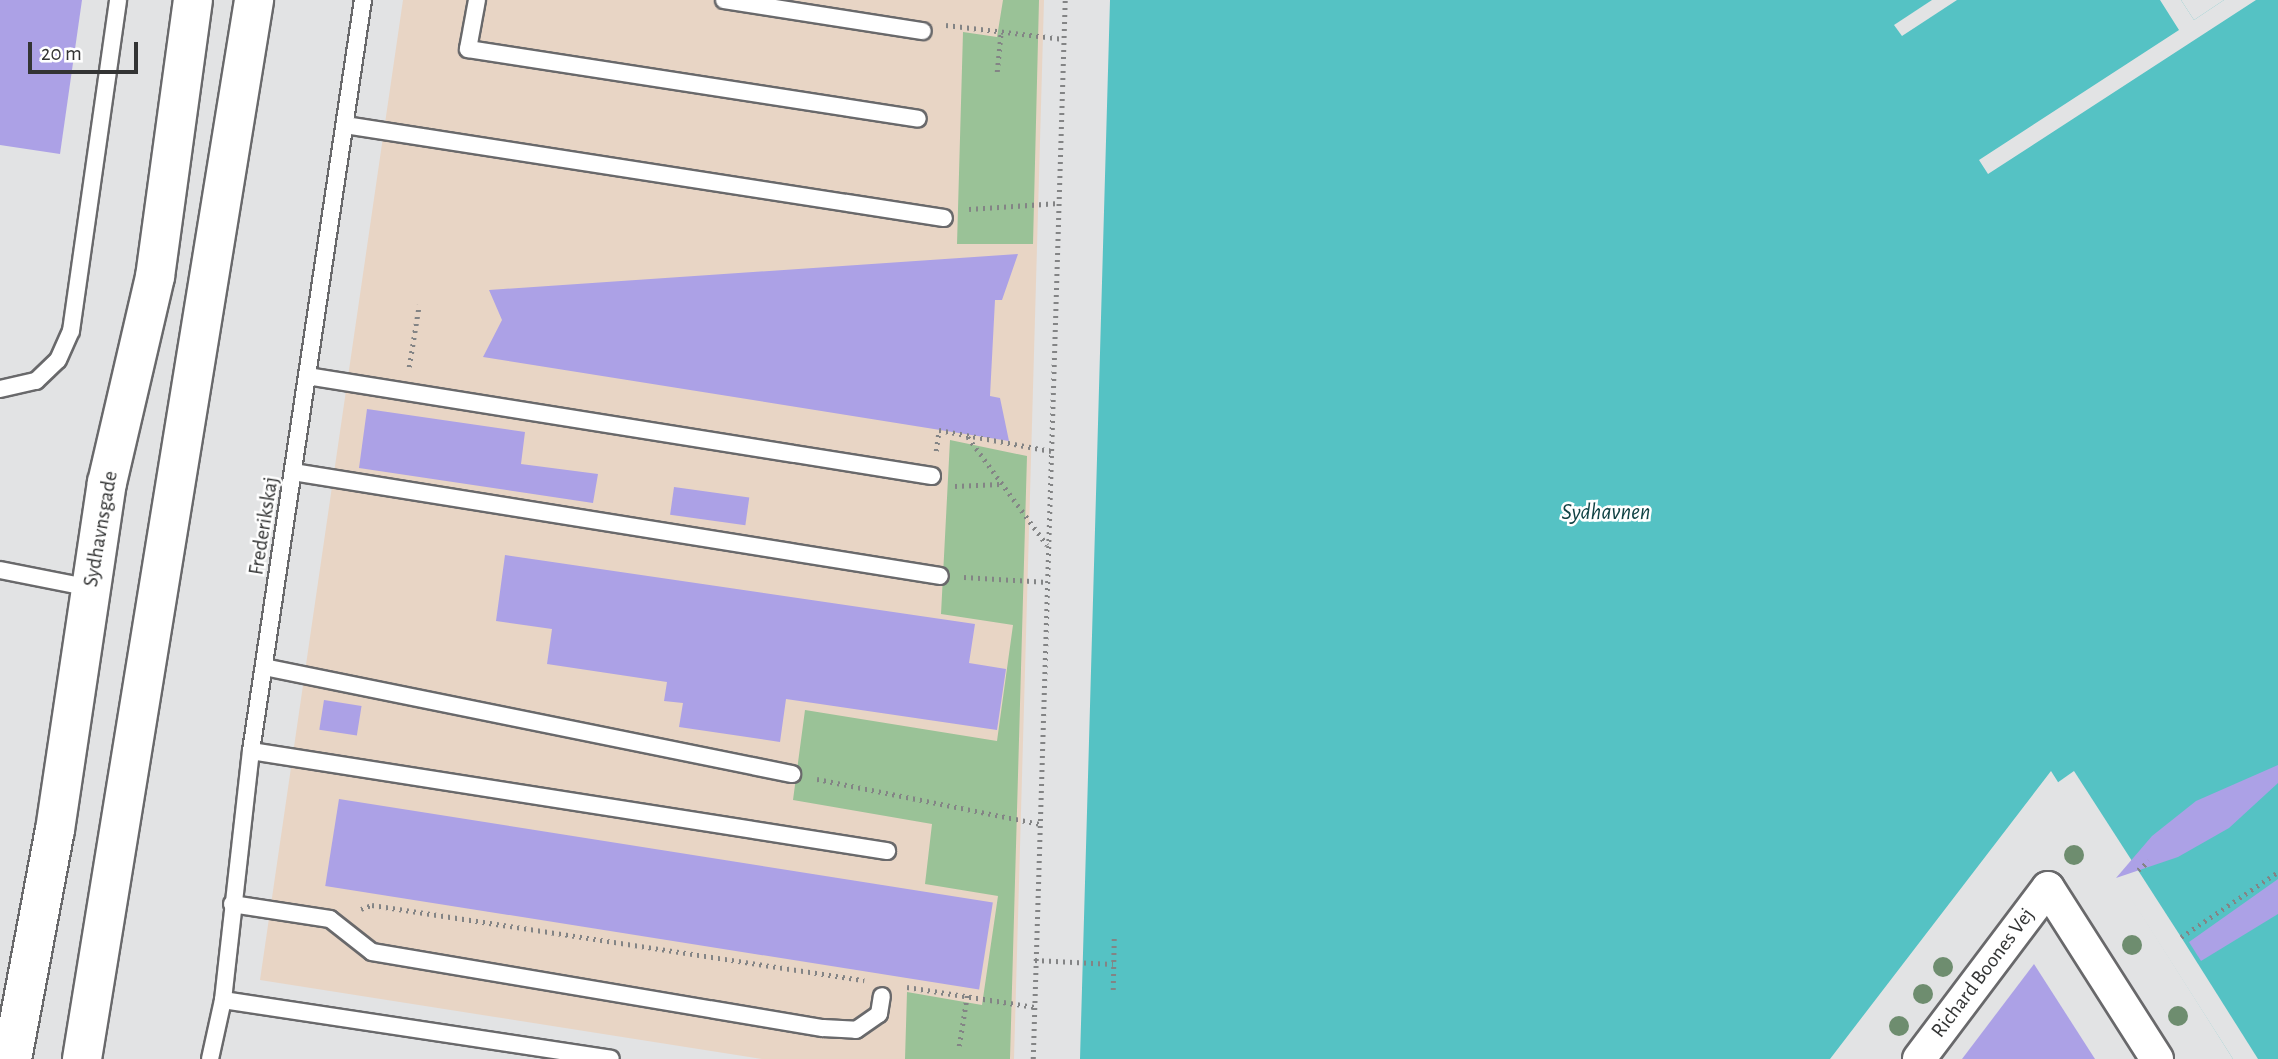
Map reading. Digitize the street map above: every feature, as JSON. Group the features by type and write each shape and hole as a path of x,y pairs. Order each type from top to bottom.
{"street":[{"name":"Sydhavnsgade","path":"12,1059 55,830 107,483 155,277 193,0"},
{"path":"80,1059 254,0"},
{"name":"Richard Boones Vej","path":"1919,1059 2048,888 2157,1059"}],"lane":[{"path":"0,389 36,381 58,360 71,331 118,0"},
{"name":"Frederikskaj","path":"210,1059 223,1000 251,751 363,0"},
{"path":"477,0 468,49 918,119"},
{"path":"724,0 923,31"},
{"path":"345,125 944,218"},
{"path":"307,376 932,476"},
{"path":"293,472 940,576"},
{"path":"0,570 91,588"},
{"path":"264,667 792,774"},
{"path":"251,751 887,851"},
{"path":"232,904 330,919 372,952 823,1028 856,1030 879,1014 882,996"},
{"path":"223,1000 611,1059"}],"path":[{"path":"1033,1059 1065,0"},
{"path":"923,31 950,24 1063,39"},
{"path":"997,72 1001,31"},
{"path":"944,218 954,210 1059,203"},
{"path":"405,392 419,304"},
{"path":"1000,484 945,486 932,476 939,430 1051,451"},
{"path":"967,436 1048,547"},
{"path":"940,576 1047,582"},
{"path":"792,774 1040,824"},
{"path":"2138,870 2149,861"},
{"path":"2181,937 2278,872"},
{"path":"330,919 372,905 870,981"},
{"path":"1113,990 1114,938"},
{"path":"1035,960 1114,964"},
{"path":"897,985 1034,1007"},
{"path":"960,1046 967,996"}],"shaded area":[{"path":"403,0 1044,0 1014,1059 762,1059 260,980"}],"green space":[{"path":"1003,0 1039,0 1033,244 957,244 963,32 997,37"},
{"path":"950,440 1027,456 1010,1059 905,1059 907,992 982,1005 998,896 925,884 932,824 793,800 805,710 997,741 1013,625 941,614"}],"water":[{"name":"Sydhavnen","path":"1110,0 2181,0 2194,20 2224,0 2278,0 2278,1059 2233,1059 2051,771 1830,1059 1080,1059"}],"pier":[{"path":"1932,0 1957,0 1902,36 1894,25"},
{"path":"2160,0 2181,0 2194,20 2224,0 2256,0 1988,174 1979,160 2179,30"},
{"path":"2074,771 2258,1059 2233,1059 2057,783"}],"building":[{"path":"0,0 82,0 60,154 0,145"},
{"path":"1018,254 1002,300 995,300 990,396 1000,398 1009,441 483,357 502,320 489,290"},
{"path":"367,409 525,432 521,464 598,474 593,503 359,468"},
{"path":"674,487 749,498 745,525 670,515"},
{"path":"505,555 975,624 969,663 1006,669 997,730 786,699 780,742 679,727 683,703 664,701 667,682 547,664 552,629 496,621"},
{"path":"324,700 362,706 357,736 319,730"},
{"path":"2278,765 2278,783 2229,828 2178,857 2116,878 2152,836 2196,801"},
{"path":"339,799 993,903 979,989 325,886"},
{"path":"2278,879 2278,914 2201,961 2189,942"},
{"path":"2034,964 2095,1059 1962,1059"}]}
